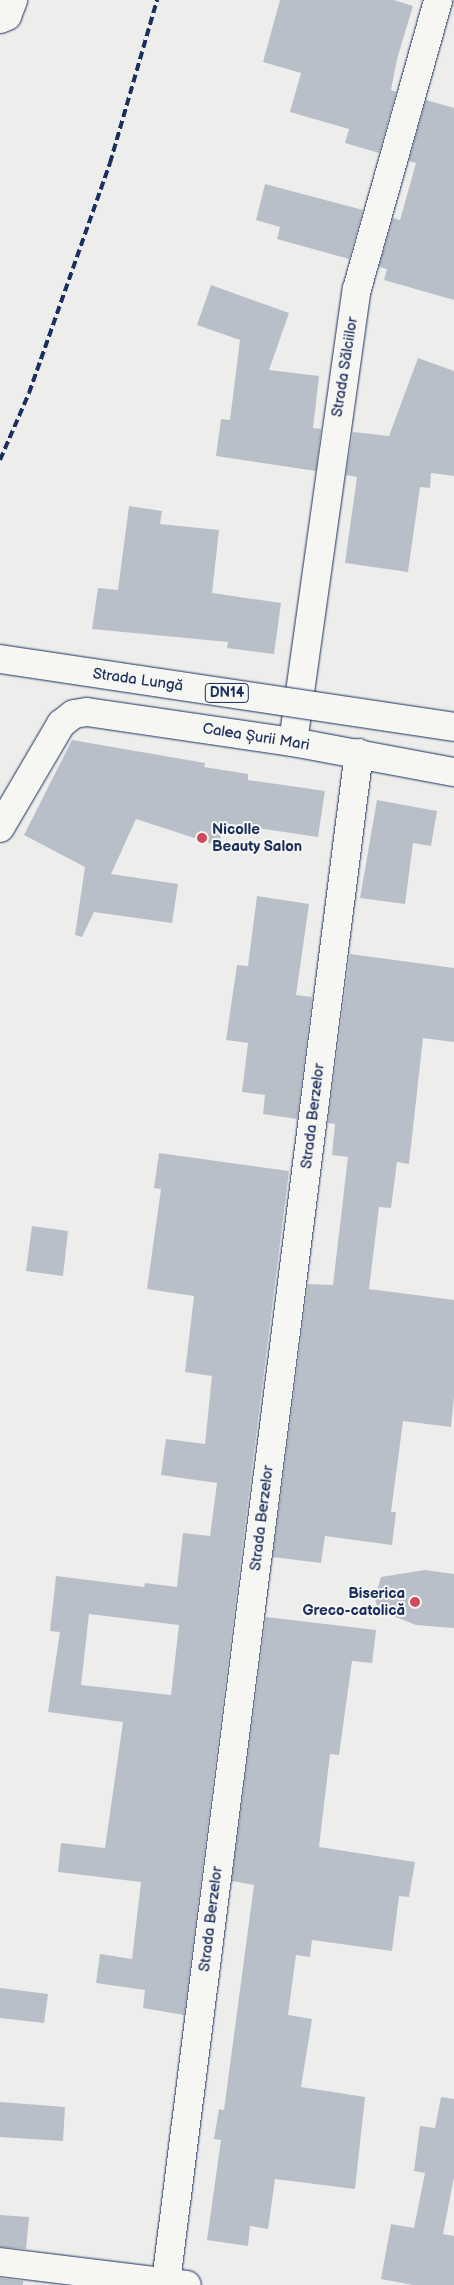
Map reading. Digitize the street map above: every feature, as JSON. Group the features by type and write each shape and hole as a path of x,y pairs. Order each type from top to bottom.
{"street":[{"name":"Strada Sălciilor","path":"293,742 357,289 438,0"},
{"name":"Strada Lungă","path":"0,659 454,727"},
{"name":"Calea Șurii Mari","path":"0,828 61,724 74,714 87,712 293,742 454,772"},
{"name":"Strada Berzelor","path":"176,2284 359,753"},
{"path":"0,2262 176,2284"}],"building":[{"path":"280,0 394,0 413,6 397,59 391,90 396,92 379,153 345,143 349,129 290,112 301,73 263,62"},
{"path":"426,100 454,108 454,300 384,280 387,269 379,267 393,218 400,220 416,163 409,161"},
{"path":"265,184 363,210 349,259 277,239 280,227 256,220"},
{"path":"211,285 289,313 269,370 319,376 313,428 321,429 316,471 216,456 221,419 230,420 240,340 197,325"},
{"path":"418,358 454,371 454,476 431,473 430,488 420,487 408,572 345,563 357,477 346,475 353,432 389,436"},
{"path":"129,506 162,511 160,524 219,530 212,593 281,603 274,654 227,648 228,642 92,629 98,588 118,590"},
{"path":"72,740 205,763 204,767 248,774 248,780 325,791 318,837 223,823 219,846 136,819 111,874 178,884 172,923 94,912 82,937 75,935 85,867 24,835"},
{"path":"377,800 437,811 431,846 413,843 405,904 360,898"},
{"path":"257,896 309,904 296,995 312,997 297,1119 263,1114 265,1095 242,1092 248,1043 226,1040 237,965 248,966"},
{"path":"350,954 454,968 454,1042 423,1038 409,1164 397,1162 391,1208 379,1207 369,1289 454,1300 454,1397 451,1427 403,1421 391,1512 396,1512 392,1545 325,1536 321,1563 273,1557 308,1284 333,1285 348,1157 332,1155 335,1124 328,1123"},
{"path":"159,1153 289,1171 184,2015 143,2008 145,1990 96,1983 100,1954 132,1959 141,1882 58,1872 61,1843 105,1848 123,1722 48,1712 60,1632 50,1631 56,1576 144,1587 145,1583 177,1587 183,1533 210,1536 217,1483 161,1475 166,1439 205,1444 212,1376 185,1372 194,1296 147,1289 161,1189 154,1188","holes":["89,1614 179,1625 171,1695 81,1685"]},
{"path":"32,1226 68,1231 63,1276 26,1271"},
{"name":"Biserica Greco-catolică","path":"425,1570 454,1574 454,1628 416,1625 378,1610 375,1598 381,1577"},
{"path":"266,1617 376,1630 372,1663 352,1661 339,1755 330,1754 319,1847 415,1862 409,1897 399,1896 392,1951 312,1940 310,1957 296,1955 288,2015 312,2019 301,2087 365,2097 355,2189 275,2179 268,2229 250,2226 248,2246 207,2240 221,2140 214,2139 219,2109 224,2110 254,1885 232,1881"},
{"path":"0,1988 48,1994 44,2023 0,2018"},
{"path":"441,2097 454,2099 454,2177 443,2234 454,2236 454,2285 413,2285 381,2279 391,2224 414,2228 425,2173 414,2171 420,2126 435,2128"},
{"path":"0,2102 65,2107 63,2141 0,2137"},
{"path":"0,2215 29,2217 26,2249 0,2247"},
{"path":"0,2278 23,2281 23,2285 0,2285"}],"railway":[{"path":"0,460 29,393 110,163 157,0"}],"place":[{"name":"Nicolle Beauty Salon","path":"202,838"},
{"name":"Biserica Greco-catolică","path":"415,1602"}]}
